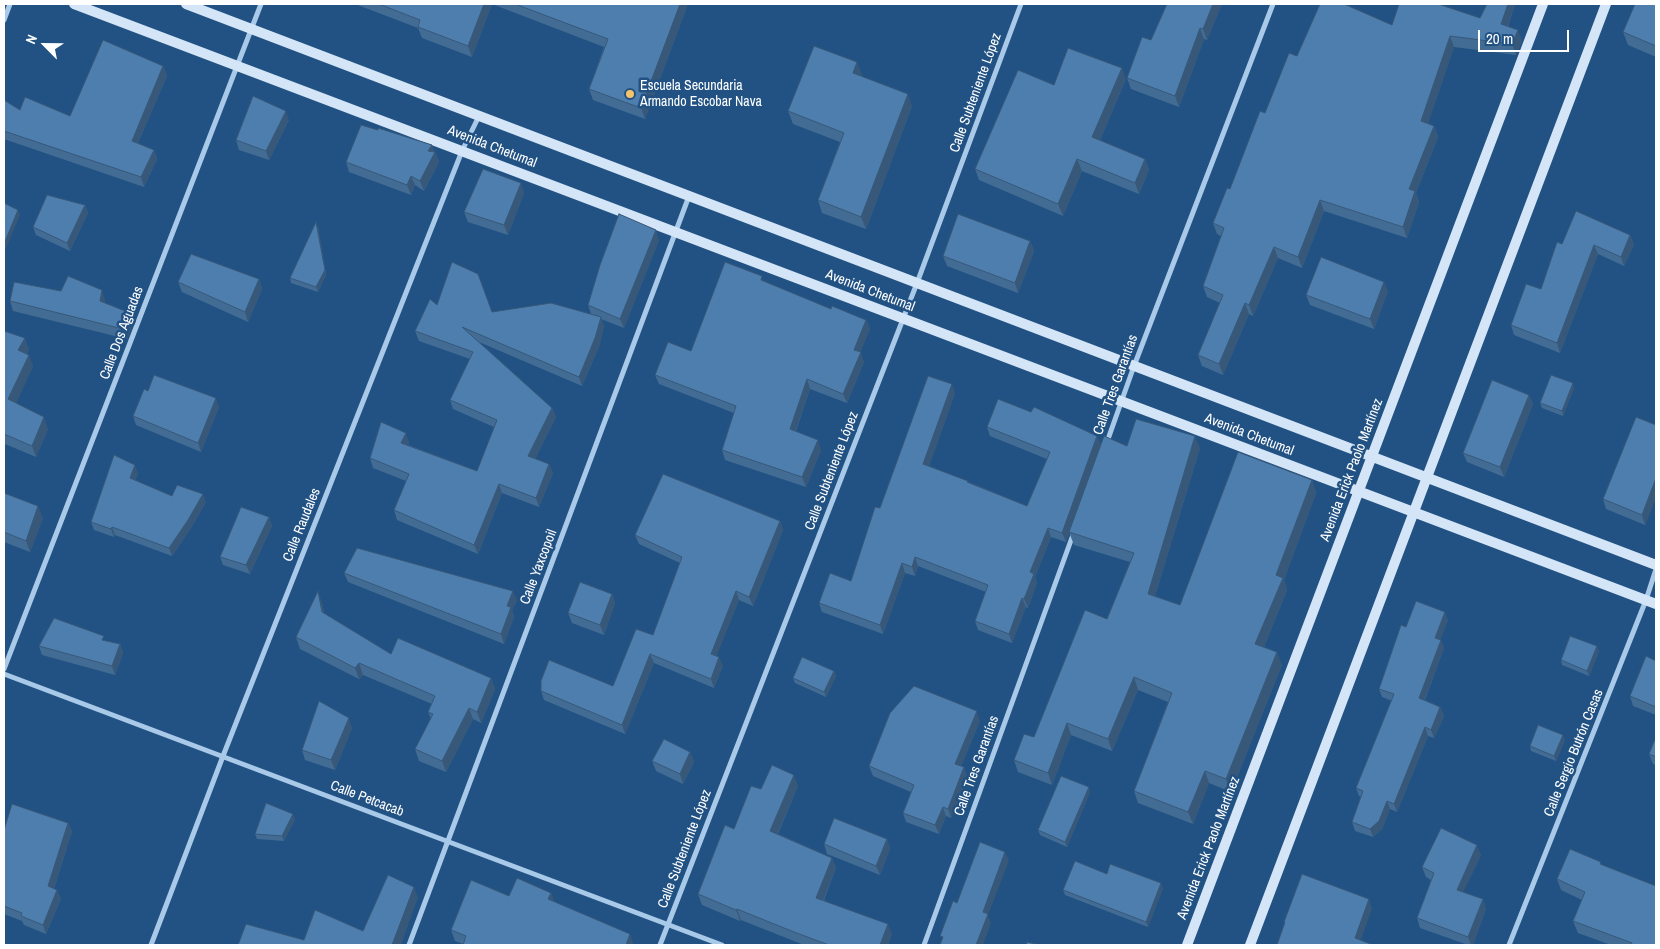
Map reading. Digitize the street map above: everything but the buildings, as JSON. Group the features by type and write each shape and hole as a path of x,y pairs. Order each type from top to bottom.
{"main road":[{"name":"Avenida Chetumal","path":"74,4 1651,602"},
{"name":"Avenida Chetumal","path":"186,4 1372,456 1656,567"},
{"name":"Avenida Erick Paolo Martínez","path":"1187,945 1543,4"},
{"path":"1250,945 1606,4"}],"street":[{"path":"4,20 10,4"},
{"name":"Calle Dos Aguadas","path":"4,670 261,4"},
{"name":"Calle Subteniente López","path":"660,945 917,283 1021,4"},
{"name":"Calle Tres Garantías","path":"1104,448 1273,4"},
{"name":"Calle Raudales","path":"151,945 223,756 462,151 480,116"},
{"name":"Calle Yaxcopoil","path":"409,945 677,233 689,196"},
{"name":"Calle Tres Garantías","path":"924,945 1077,523"},
{"name":"Calle Sergio Butrón Casas","path":"1509,945 1651,602 1656,567"},
{"name":"Calle Petcacab","path":"4,674 722,945"}],"place":[{"name":"Escuela Secundaria Armando Escobar Nava","path":"630,94"}]}
